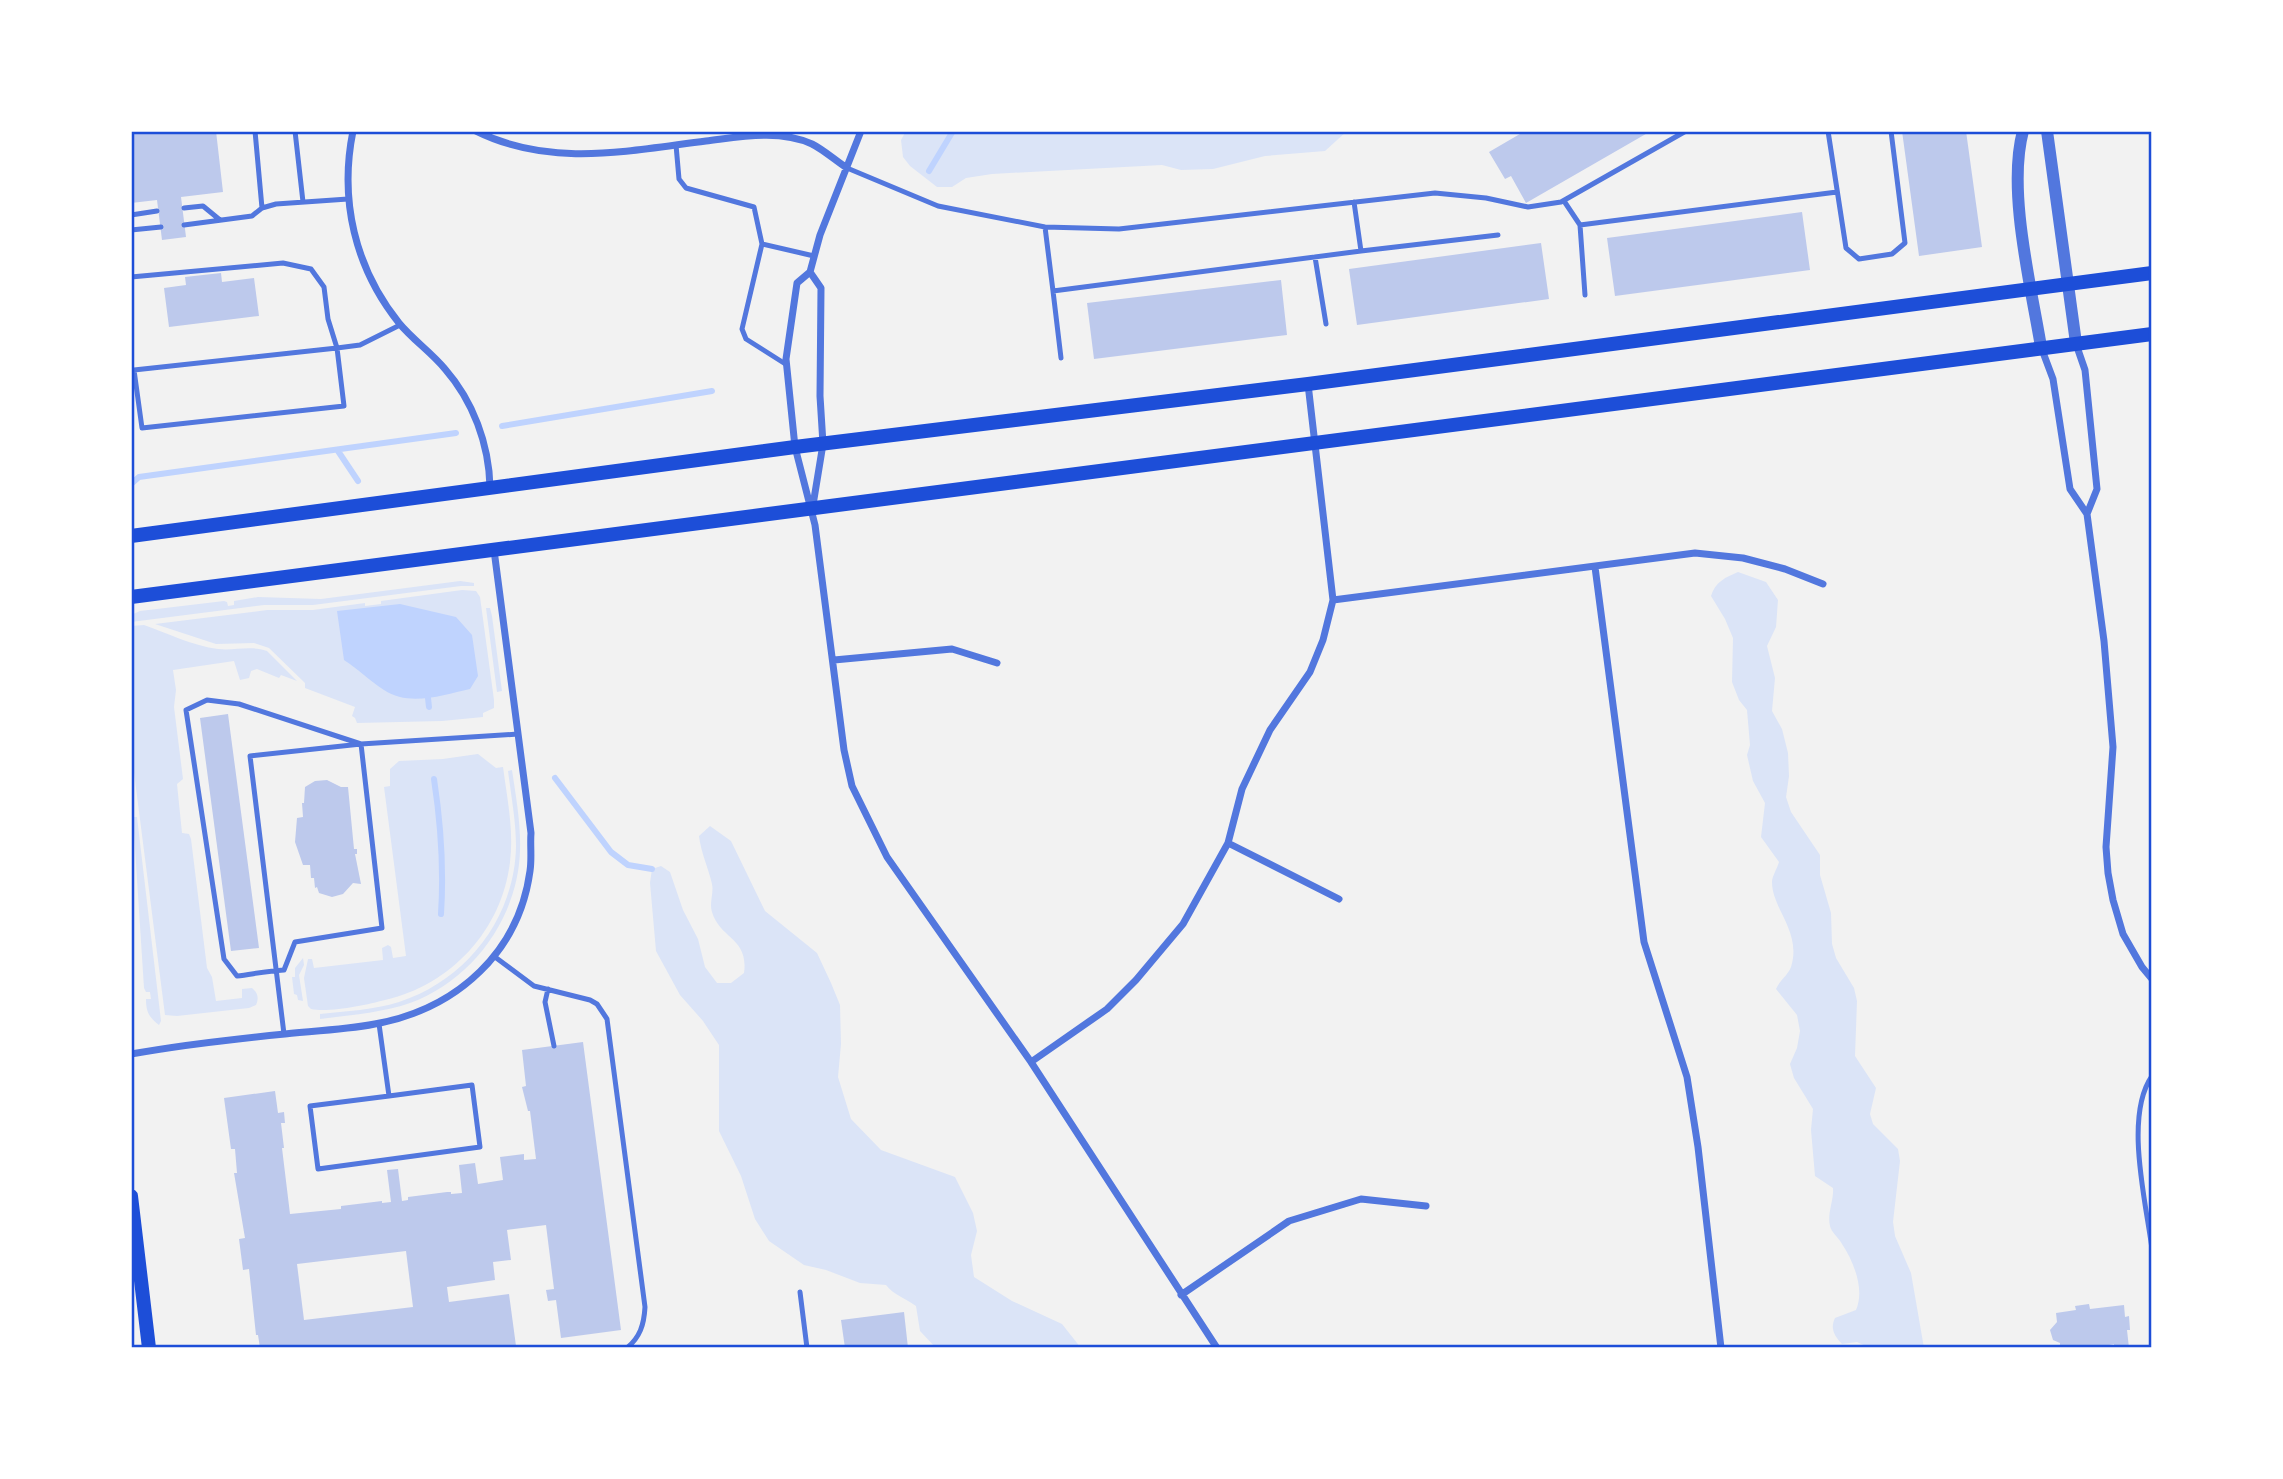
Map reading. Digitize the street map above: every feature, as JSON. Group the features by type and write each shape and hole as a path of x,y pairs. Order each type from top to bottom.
{"main road":[{"path":"131,536 795,447 1308,384 2152,273"},
{"path":"131,597 2152,334"},
{"path":"131,1196 149,1348"}],"street":[{"path":"353,131 349,153 348,200 355,240 367,272 400,325 445,368 460,389 480,426 490,468 491,487"},
{"path":"476,131 531,150 576,156 750,135 781,137 811,144 847,168"},
{"path":"862,131 820,235 810,272 797,283 786,359 795,447 812,508 844,750 852,786 887,857 1031,1062 1217,1348"},
{"path":"2023,131 2018,176 2019,211 2041,347 2053,379 2070,489 2087,514 2112,722 2113,747 2106,846 2108,873 2123,934 2152,979"},
{"path":"2047,131 2076,344 2085,370 2097,489 2087,514"},
{"path":"810,272 821,288 820,396 823,444 812,508"},
{"path":"1031,1062 1107,1009 1136,980 1183,924 1228,843 1242,789 1270,730 1310,672 1323,640 1333,600 1308,384"},
{"path":"131,1054 379,1024 420,1012 453,994 495,957 522,906 530,870 531,833 494,550"},
{"path":"1333,600 1695,554 1742,558 1785,569 1823,584"},
{"path":"1595,567 1644,942 1687,1077 1698,1147 1721,1348"},
{"path":"834,660 951,649 998,663"},
{"path":"1228,843 1339,899"},
{"path":"1181,1295 1289,1221 1361,1199 1426,1206"}],"lane":[{"path":"255,131 262,208"},
{"path":"295,131 303,202"},
{"path":"847,168 938,206 1045,227 1119,229 1435,192 1486,198 1528,207 1564,201 1686,131"},
{"path":"1828,131 1846,248 1858,259 1892,254 1905,243 1891,131"},
{"path":"676,145 679,179 686,188 754,207 762,244 742,329 746,339 787,365"},
{"path":"1580,225 1837,192"},
{"path":"184,225 252,216 262,208 276,204 348,200"},
{"path":"1564,201 1580,225 1585,295"},
{"path":"1353,202 1361,251"},
{"path":"184,208 203,206 220,220"},
{"path":"131,215 157,211"},
{"path":"131,230 161,227"},
{"path":"1045,227 1061,358"},
{"path":"1053,291 1499,235"},
{"path":"762,244 814,256"},
{"path":"1315,257 1326,324"},
{"path":"131,277 266,264 298,265 311,269 324,287 328,319 337,348 344,406 142,428 133,369 337,348 360,345 400,325"},
{"path":"207,700 239,704 361,744 382,928 295,942 284,970 237,976 224,959 186,710 207,700"},
{"path":"284,1034 250,756 361,744 518,734"},
{"path":"495,957 534,986 590,1000 597,1004 607,1019 645,1307 641,1332 627,1348"},
{"path":"548,989 545,1002 554,1046"},
{"path":"379,1024 389,1096"},
{"path":"2152,1076 2142,1094 2138,1128 2152,1249"},
{"path":"472,1085 480,1147 318,1169 310,1106 389,1096 472,1085"},
{"path":"800,1292 807,1348"}],"shaded area":[{"path":"906,131 1347,131 1325,151 1265,156 1213,169 1181,170 1162,165 992,174 966,178 952,187 937,187 910,166 903,157 901,140"},
{"path":"1738,572 1766,582 1778,600 1776,627 1767,646 1775,678 1772,711 1782,729 1788,753 1786,797 1791,812 1820,855 1820,875 1831,913 1832,944 1836,958 1854,988 1857,1001 1855,1056 1876,1088 1870,1114 1873,1124 1898,1149 1900,1161 1893,1222 1895,1236 1911,1273 1924,1348 1870,1348 1857,1342 1842,1344 1834,1332 1835,1318 1856,1310 1859,1285 1851,1259 1830,1226 1833,1188 1815,1176 1811,1130 1813,1109 1794,1078 1790,1064 1800,1031 1797,1015 1776,989 1791,967 1793,943 1773,892 1772,880 1779,862 1761,837 1765,803 1753,781 1747,755 1750,745 1747,710 1739,700 1732,682 1733,638 1711,596 1718,584"},
{"path":"460,581 474,583 474,586 313,605 264,605 131,622 131,615 140,611 224,601 228,606 234,605 234,601 258,597 321,599"},
{"path":"462,590 476,591 480,597 494,700 494,708 483,713 483,717 357,723 352,716 355,707 305,688 305,683 269,648 254,643 216,644 155,624 267,610 313,610 365,603 365,606 381,604 381,601"},
{"path":"486,608 490,608 492,616 502,691 497,692"},
{"path":"144,625 209,647 267,651 297,681 281,675 279,678 257,669 251,671 249,678 240,680 234,661 173,670 176,690 174,707 183,779 177,784 182,833 189,834 191,839 207,968 212,977 216,1001 242,998 242,989 252,988 257,994 257,1000 256,1005 249,1008 165,1015 131,749 131,626"},
{"path":"478,754 496,768 503,767 511,838 505,887 484,932 451,968 409,993 348,1008 311,1009 308,1006 304,978 308,959 312,959 314,968 383,960 382,948 388,945 393,958 406,956 384,787 390,786 390,769 399,761"},
{"path":"512,770 520,831 517,876 511,899 488,943 472,962 433,993 399,1006 320,1019 320,1014 380,1007 424,992 466,962 483,942 507,897 513,872 516,837 508,771"},
{"path":"133,817 137,817 161,1021 159,1025 147,1011 146,999 151,999 150,992 146,992 144,988"},
{"path":"710,826 731,841 765,911 817,953 840,1005 838,1077 851,1119 881,1150 955,1177 973,1213 977,1231 971,1255 974,1277 1012,1301 1062,1324 1081,1348 936,1348 920,1331 916,1306 886,1285 860,1283 804,1265 769,1241 755,1219 741,1176 719,1131 719,1045 703,1021 680,995 656,951 650,883 652,869 661,866 670,872 683,910 698,939 705,967 717,983 731,983 744,973 742,952 721,928 712,912 712,884 699,836"},
{"path":"303,958 304,965 299,975 303,1001 298,1000 294,994 292,977 295,977 295,968"}],"water":[{"path":"400,604 456,617 472,635 478,676 470,689 426,698 404,698 384,690 344,660 337,611"}],"building":[{"path":"131,131 216,131 223,192 181,197 186,237 162,240 157,200 131,203"},
{"path":"1525,131 1651,131 1526,203 1511,176 1505,179 1489,152"},
{"path":"1902,131 1966,131 1982,247 1919,256"},
{"path":"1802,212 1810,270 1615,296 1607,238"},
{"path":"1541,243 1549,299 1357,325 1349,269"},
{"path":"221,273 222,282 254,278 259,316 169,327 164,288 186,285 185,277"},
{"path":"1281,280 1287,335 1094,359 1087,303"},
{"path":"228,714 259,948 231,951 200,718"},
{"path":"327,780 341,787 348,787 354,849 357,849 355,854 361,884 353,883 343,894 332,897 319,893 317,887 315,888 310,865 303,865 295,842 297,818 303,817 305,787 315,781"},
{"path":"583,1042 621,1330 561,1338 556,1300 548,1301 546,1290 554,1289 546,1225 507,1230 511,1260 493,1262 495,1280 447,1287 449,1302 509,1294 516,1346 260,1348 256,1335 249,1269 243,1270 239,1239 245,1238 234,1173 237,1173 235,1149 231,1149 224,1098 275,1091 278,1113 284,1112 285,1123 281,1123 282,1148 290,1214 391,1202 387,1170 398,1169 402,1201 408,1200 408,1197 447,1192 462,1193 459,1165 475,1163 478,1184 503,1180 500,1157 524,1154 524,1160 536,1159 530,1111 522,1087 526,1086 522,1050","holes":["406,1251 413,1307 304,1320 297,1264"]},
{"path":"2089,1304 2090,1309 2124,1305 2125,1317 2129,1316 2129,1348 2114,1348 2114,1344 2095,1348 2060,1348 2060,1343 2053,1340 2050,1330 2057,1322 2056,1313 2076,1310 2075,1306"},
{"path":"904,1312 908,1348 845,1348 841,1320"}],"waterway":[{"path":"929,171 953,131"},
{"path":"502,426 712,391"},
{"path":"131,484 139,477 456,433"},
{"path":"338,451 358,481"},
{"path":"428,698 429,707"},
{"path":"555,778 611,852 628,865 652,869"},
{"path":"434,779 441,846 441,914"}]}
